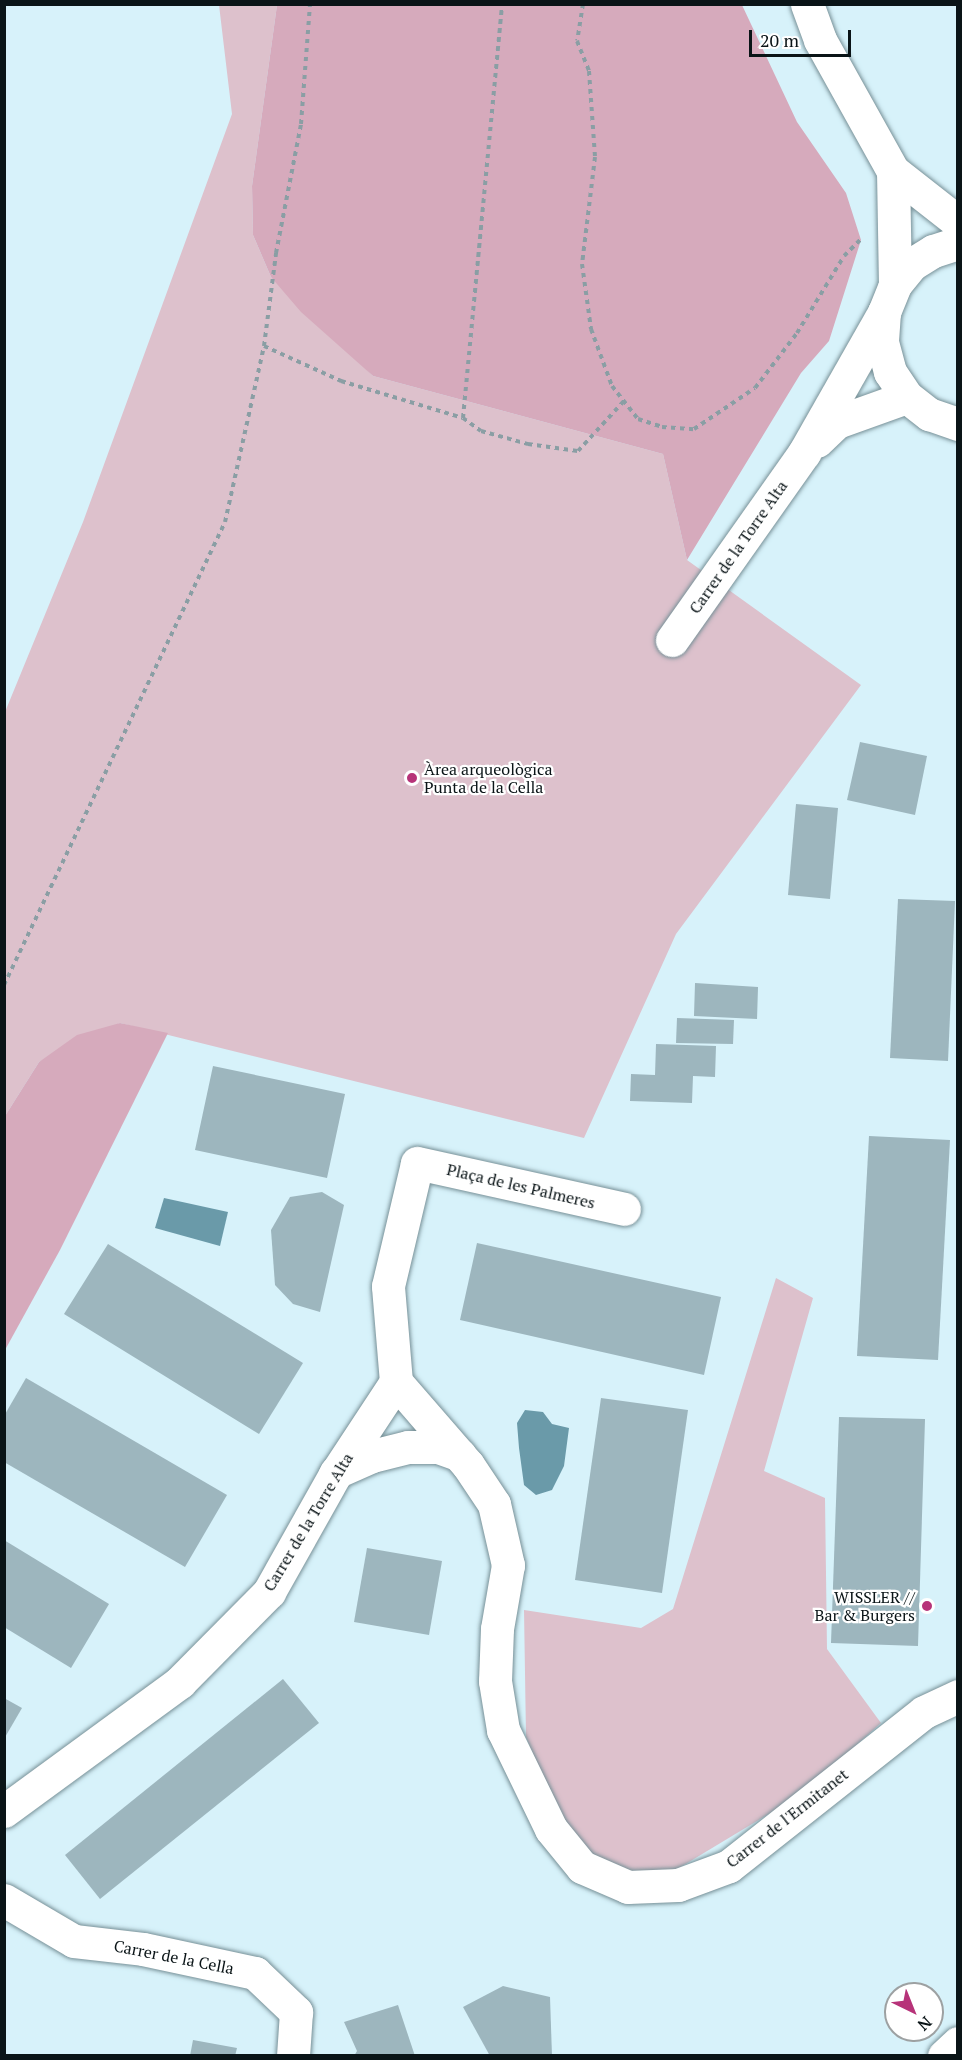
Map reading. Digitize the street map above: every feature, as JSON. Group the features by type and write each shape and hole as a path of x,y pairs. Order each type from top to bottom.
{"street":[{"path":"807,4 820,40 893,171 957,222"},
{"path":"893,171 890,299 882,342 890,372 907,397 929,414 957,425"},
{"name":"Carrer de la Torre Alta","path":"672,640 804,453 890,299 918,261 957,243"},
{"name":"Carrer de la Torre Alta","path":"804,453 837,422 907,397"},
{"name":"Plaça de les Palmeres","path":"396,1382 388,1286 417,1163 624,1209"},
{"name":"Carrer de la Torre Alta","path":"4,1811 180,1682 268,1592 336,1472 396,1382"},
{"name":"Carrer de l'Ermitanet","path":"396,1382 460,1455 495,1504 508,1565 497,1629 495,1681 503,1730 551,1829 582,1867 628,1887 678,1885 729,1866 924,1712 957,1696"},
{"path":"336,1472 372,1456 408,1447 438,1447 460,1455"},
{"name":"Carrer de la Cella","path":"4,1900 74,1941 143,1949 255,1973 296,2012 293,2055"},
{"path":"944,2055 957,2043"}],"path":[{"path":"4,985 225,522 264,346 276,253 302,124 310,4"},
{"path":"463,418 502,4"},
{"path":"583,4 577,41 589,71 595,157 582,264 591,330 612,386 638,419 662,427 694,429 755,388 797,333 844,256 893,205"},
{"path":"264,346 341,381 463,418 481,431 528,444 578,451 624,401"}],"shaded area":[{"path":"219,5 277,5 252,186 253,235 271,277 373,376 663,454 687,560 861,685 676,934 584,1138 120,1023 39,1062 5,1116 5,712 83,522 232,114"},
{"path":"277,5 742,5 797,122 846,193 861,240 829,341 801,373 687,560 663,454 373,376 301,312 271,277 253,235 252,186"},
{"path":"120,1023 168,1033 60,1250 5,1350 5,1116 39,1062 77,1035"},
{"path":"776,1278 813,1298 764,1471 825,1498 827,1649 881,1723 800,1795 674,1871 614,1873 563,1827 526,1737 524,1610 641,1628 673,1609"}],"water":[{"path":"164,1198 228,1212 220,1246 155,1228"},
{"path":"525,1410 543,1412 552,1424 569,1428 564,1466 552,1490 536,1495 524,1485 519,1448 517,1423"}],"building":[{"path":"860,742 927,756 915,815 847,800"},
{"path":"796,804 838,808 830,899 788,895"},
{"path":"898,899 955,901 948,1061 890,1058"},
{"path":"695,983 758,987 757,1019 694,1016"},
{"path":"677,1018 734,1020 733,1044 676,1043"},
{"path":"656,1044 716,1046 715,1077 693,1076 692,1103 630,1101 631,1074 655,1075"},
{"path":"213,1066 345,1094 327,1178 195,1150"},
{"path":"869,1136 950,1140 938,1360 857,1356"},
{"path":"322,1192 344,1205 320,1312 293,1304 275,1285 271,1230 290,1197"},
{"path":"477,1243 721,1297 704,1375 460,1320"},
{"path":"108,1244 303,1363 259,1434 64,1314"},
{"path":"26,1378 227,1495 185,1567 4,1462 4,1416"},
{"path":"601,1398 688,1410 662,1593 575,1580"},
{"path":"839,1417 925,1419 918,1646 831,1643"},
{"path":"4,1540 109,1604 71,1668 4,1627"},
{"path":"367,1548 442,1561 429,1635 354,1622"},
{"path":"283,1679 319,1723 100,1899 65,1855"},
{"path":"4,1698 22,1708 4,1739"},
{"path":"503,1986 550,1997 552,2056 490,2056 463,2007"},
{"path":"398,2005 415,2056 354,2056 357,2051 344,2022"},
{"path":"193,2040 237,2048 235,2056 190,2056"}],"place":[{"name":"Àrea arqueològica Punta de la Cella","path":"412,778"},
{"name":"WISSLER // Bar & Burgers","path":"927,1606"}]}
